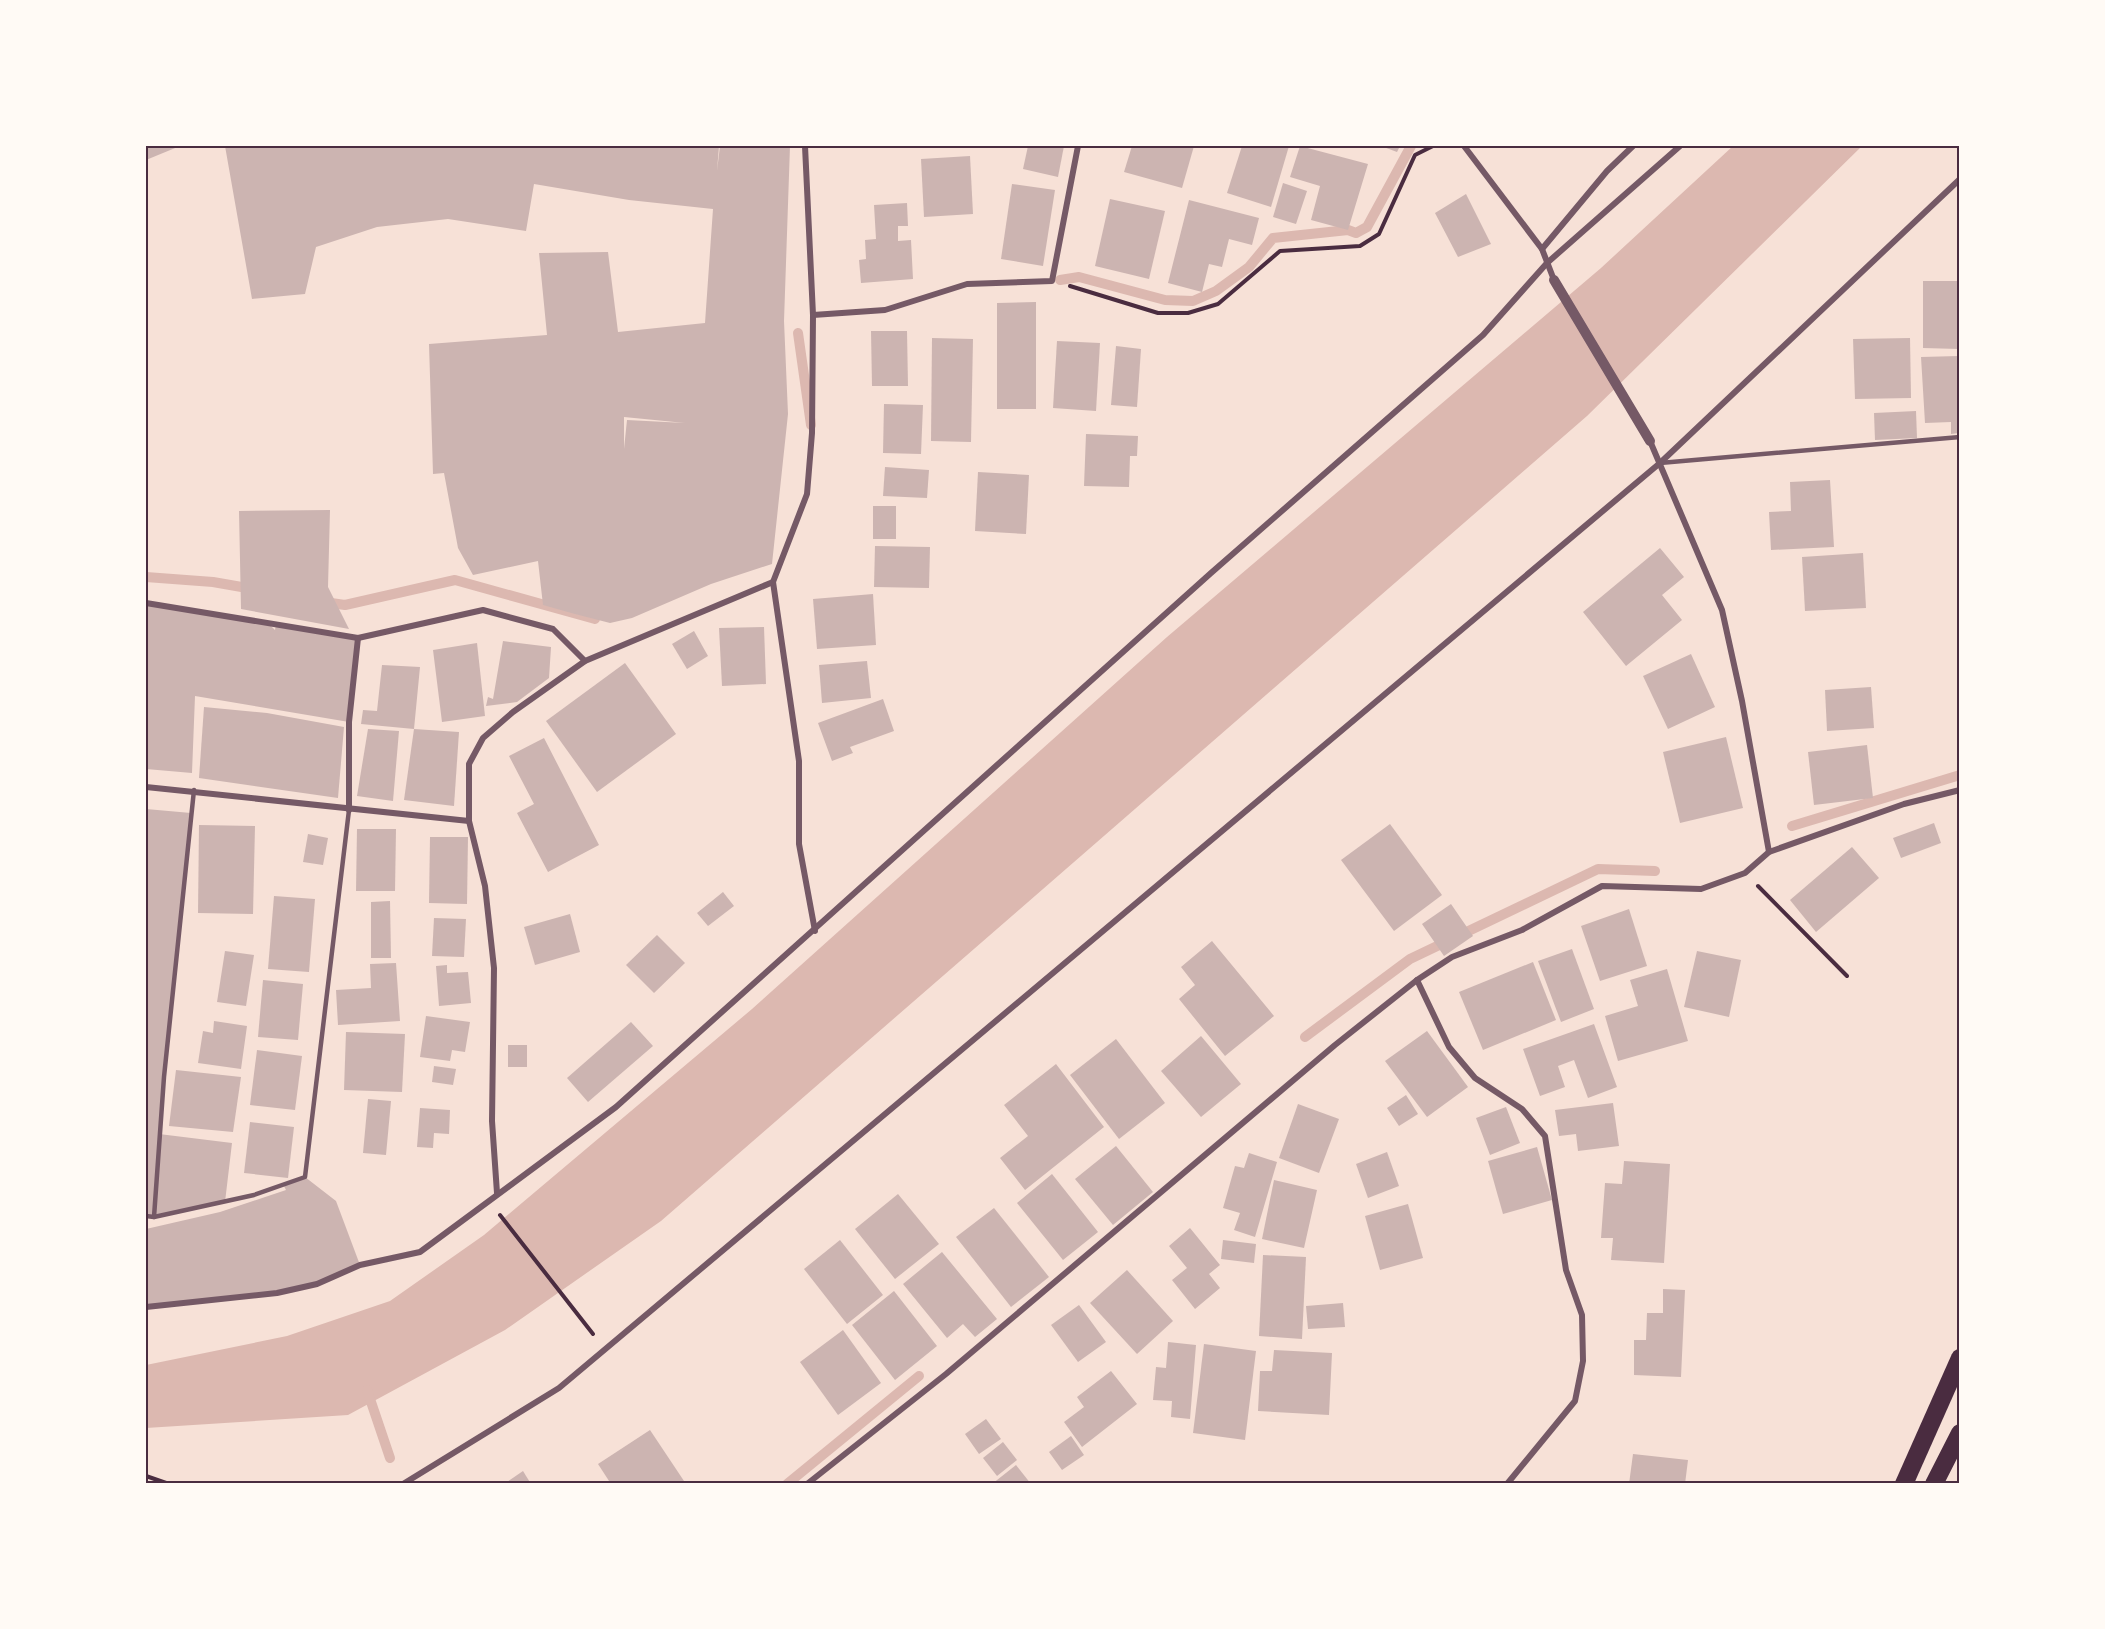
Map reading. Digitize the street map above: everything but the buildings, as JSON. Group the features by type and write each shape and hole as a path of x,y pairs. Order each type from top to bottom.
{"highway":[{"path":"1904,1484 1959,1358"},
{"path":"1934,1484 1959,1433"}],"street":[{"path":"805,146 813,315 812,433 807,494 773,582 799,761 799,844 816,930"},
{"path":"813,315 885,310 967,284 1052,281 1078,146"},
{"path":"1464,146 1542,249 1554,280 1650,441 1660,463 1722,610 1742,701 1768,852"},
{"path":"1542,249 1607,171 1633,146"},
{"path":"146,1307 278,1293 318,1284 360,1265 420,1252 616,1107 816,930 1211,573 1483,335 1547,263 1680,146"},
{"path":"403,1484 559,1388 1660,463 1959,179"},
{"path":"497,1193 492,1121 494,968 485,886 469,821 470,764 483,738 513,712 585,661 773,582"},
{"path":"146,603 358,638 483,610 553,629 585,661"},
{"path":"349,810 349,722 358,638"},
{"path":"146,787 194,790 349,810 469,821"},
{"path":"807,1484 946,1374 1335,1044 1417,980 1452,957 1522,930 1602,886 1701,889 1745,873 1768,852 1904,804 1959,790"},
{"path":"1417,980 1449,1047 1475,1078 1522,1109 1545,1136 1566,1270 1582,1315 1583,1361 1575,1401 1507,1484"}],"lane":[{"path":"1660,463 1959,437"},
{"path":"154,1217 164,1077 194,790"},
{"path":"146,1216 154,1217 235,1200 305,1177 349,810"}],"path":[{"path":"1052,281 1158,313 1188,313 1218,303 1280,251 1360,246 1379,234 1415,155 1433,146"},
{"path":"1745,873 1847,976"},
{"path":"495,1209 590,1330"},
{"path":"146,1476 169,1484"}],"shaded area":[{"path":"1733,146 1862,146 1587,416 661,1221 505,1330 348,1415 146,1428 146,1365 287,1336 390,1301 484,1235 752,1009 1167,637 1601,268"}],"waterway":[{"path":"1060,280 1079,277 1165,300 1193,301 1216,291 1249,267 1273,238 1348,230 1356,233 1367,227 1411,146"},
{"path":"798,333 811,425"},
{"path":"146,577 213,582 253,589"},
{"path":"324,602 345,605 455,580 595,619"},
{"path":"1792,826 1960,775"},
{"path":"1305,1037 1410,959 1598,869 1655,871"},
{"path":"787,1484 919,1376"},
{"path":"367,1390 390,1458"}]}
